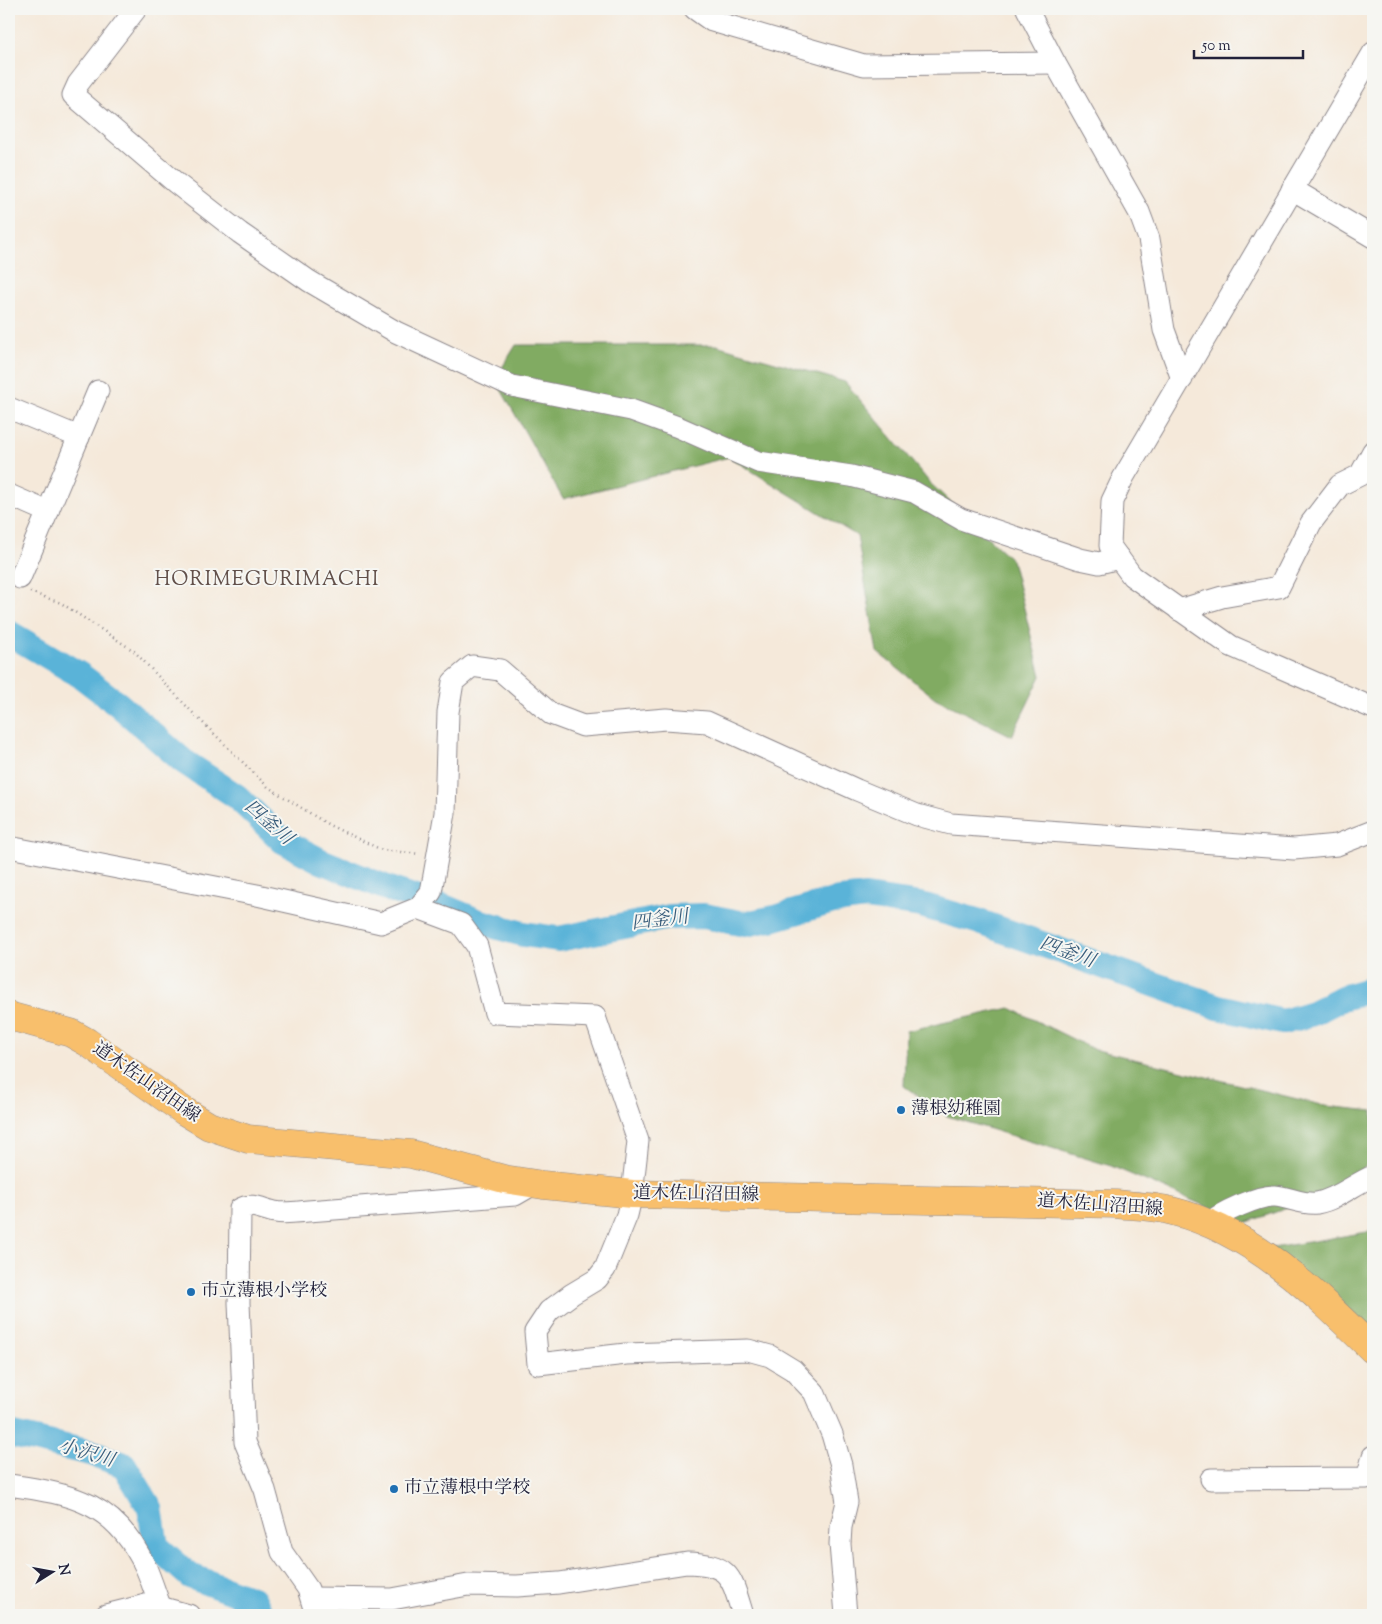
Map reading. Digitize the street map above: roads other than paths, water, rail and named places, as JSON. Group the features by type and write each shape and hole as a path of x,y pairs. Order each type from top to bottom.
{"main road":[{"name":"道木佐山沼田線","path":"9,1016 71,1033 87,1042 184,1111 210,1126 248,1139 411,1154 504,1179 632,1194 1115,1204 1171,1210 1208,1224 1252,1246 1317,1295 1373,1350"}],"street":[{"path":"136,9 78,84 73,95 176,183 240,233 309,281 396,332 512,386 631,410 678,426 758,462 851,476 914,492 961,519 1080,559 1099,563 1119,558"},
{"path":"696,9 712,21 864,65 1055,63"},
{"path":"1027,9 1055,63 1139,212 1149,239 1164,330 1182,379"},
{"path":"1373,53 1123,478 1112,501 1110,546 1132,576 1231,646 1373,708"},
{"path":"1292,189 1373,237"},
{"path":"23,584 48,512 98,391"},
{"path":"9,408 79,437"},
{"path":"1179,610 1222,597 1279,587 1311,523 1344,482 1373,436"},
{"path":"1344,482 1360,474 1373,451"},
{"path":"9,495 48,512"},
{"path":"9,847 257,895 381,923 418,908 431,892 439,856 444,813 448,712 453,682 472,666 500,670 551,714 583,726 666,719 707,722 857,790 917,815 951,824 1294,849 1336,845 1373,831"},
{"path":"418,908 461,924 477,946 495,1013 595,1017 638,1141 632,1194 627,1215 606,1269 597,1279 572,1294 549,1312 535,1332 538,1364 626,1354 748,1350 770,1356 793,1370 814,1392 832,1434 841,1465 847,1502 841,1527 840,1544 846,1615"},
{"path":"1208,1224 1215,1217 1262,1198 1277,1196 1310,1203 1330,1200 1373,1176"},
{"path":"534,1184 515,1195 276,1213 253,1206 246,1206 240,1209 239,1303 243,1432 246,1447 257,1470 273,1514 282,1552 314,1606 392,1599 468,1585 517,1586 559,1583 687,1563 703,1563 713,1565 727,1574 734,1587 742,1615"},
{"path":"1210,1478 1367,1478 1373,1456"},
{"path":"9,1485 54,1491 80,1499 100,1510 120,1527 133,1545 146,1568 161,1608"},
{"path":"106,1615 161,1608 189,1615"}],"waterway":[{"name":"四釜川","path":"9,633 80,675 118,704 183,761 236,796 283,841 321,861 392,890 444,907 477,921 523,934 558,939 670,917 704,916 745,924 775,918 833,901 866,897 921,905 977,921 1218,1007 1283,1022 1313,1013 1342,998 1373,989"},
{"name":"小沢川","path":"9,1434 91,1453 124,1465 150,1508 156,1546 190,1576 254,1600 261,1615"}],"place":[{"name":"薄根幼稚園","path":"901,1110"},
{"name":"市立薄根小学校","path":"191,1292"},
{"name":"市立薄根中学校","path":"394,1489"}],"district":[{"name":"HORIMEGURIMACHI","path":"267,580"}]}
